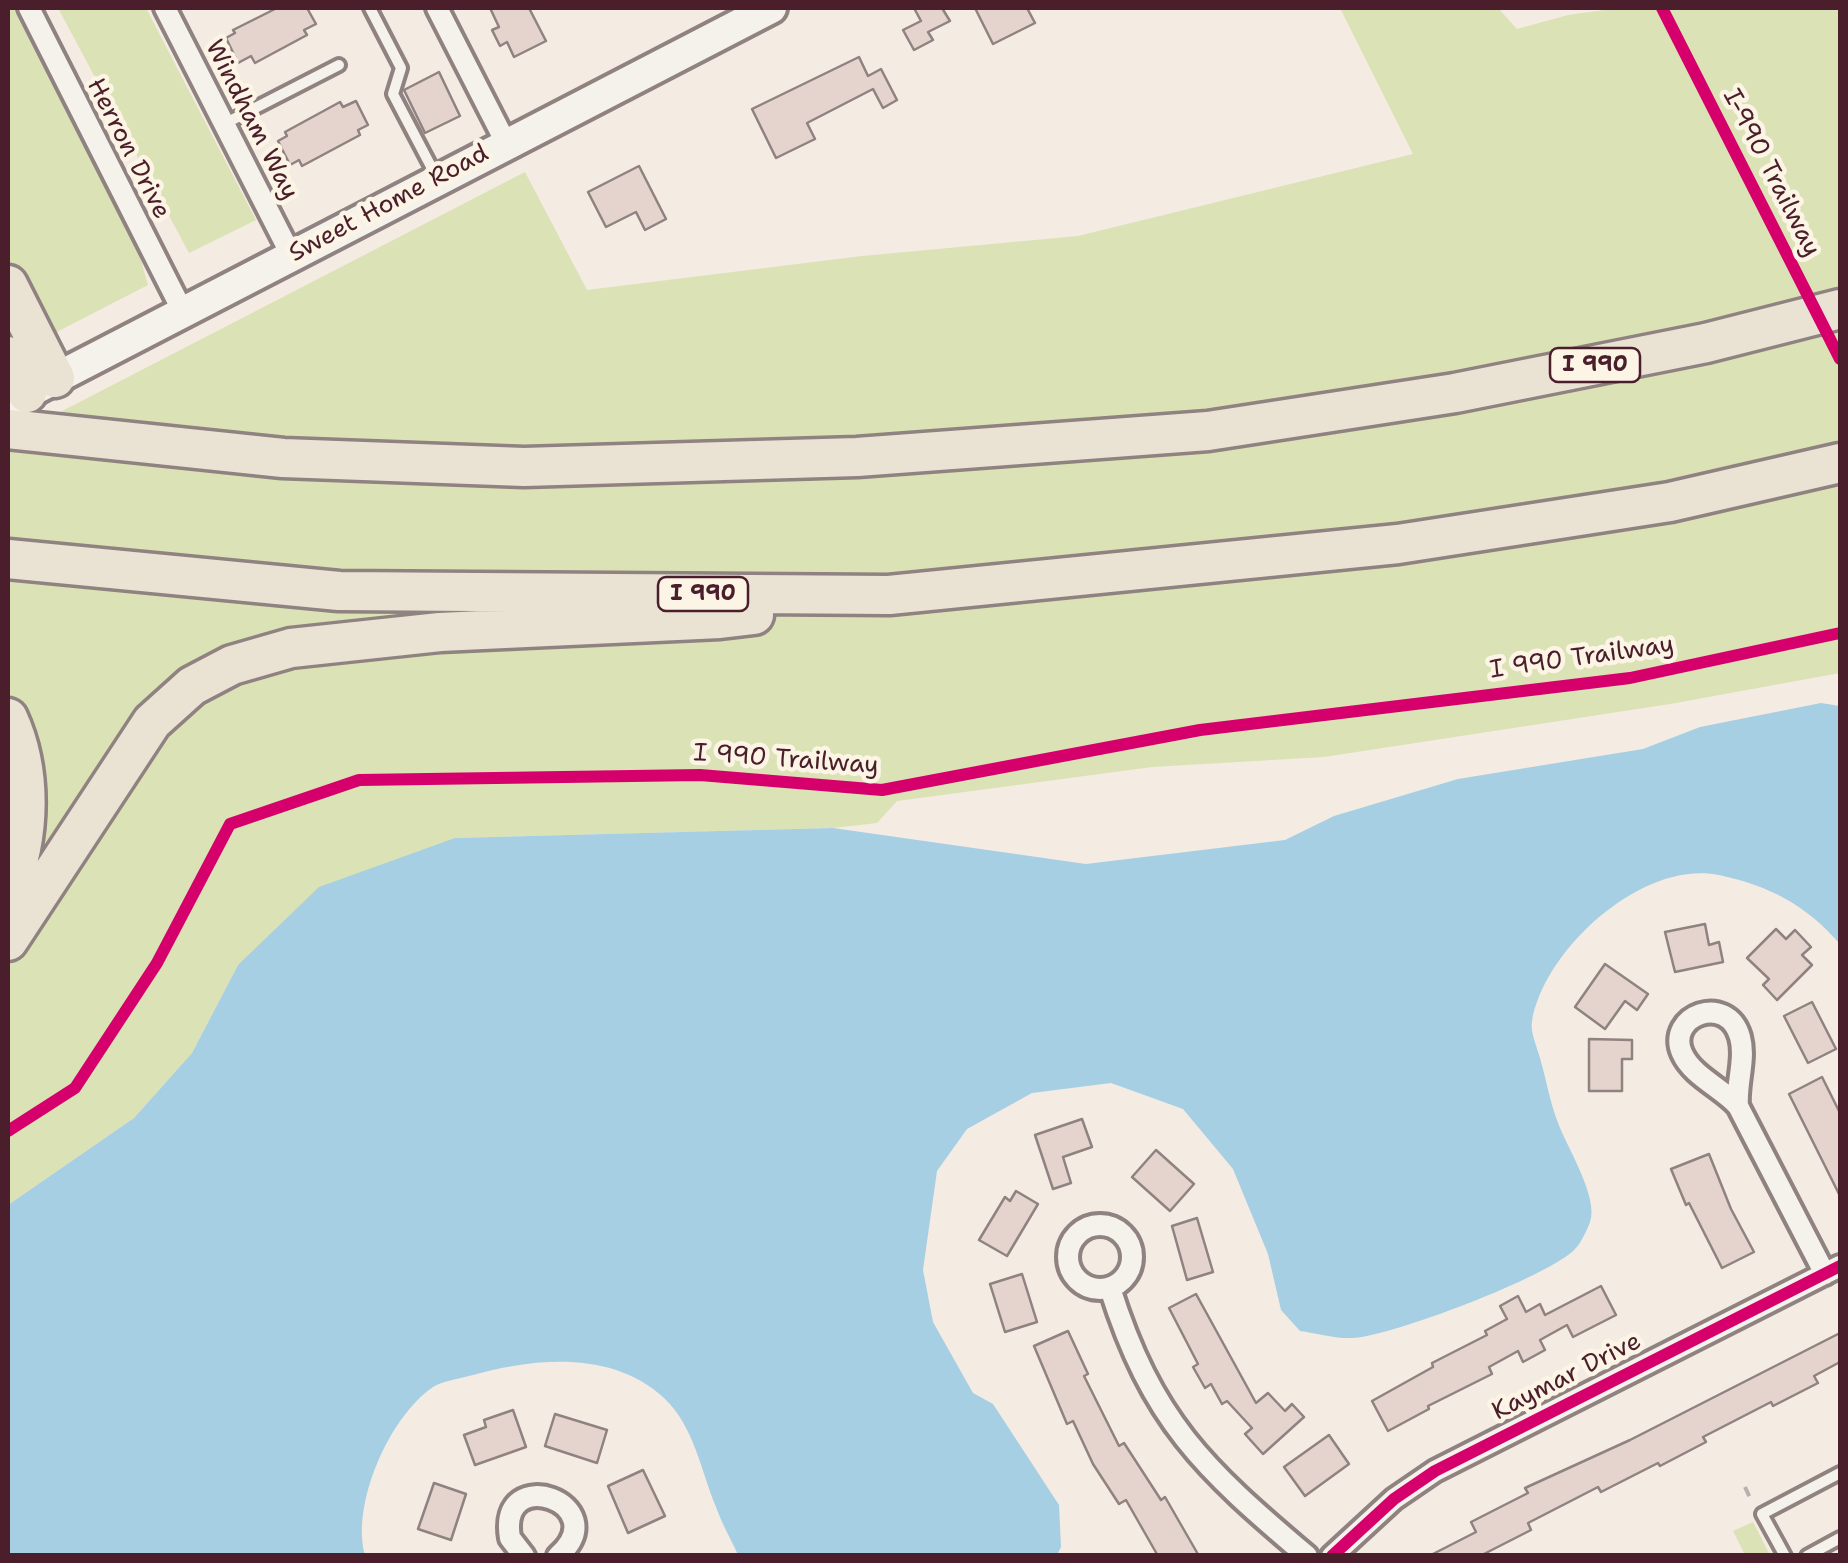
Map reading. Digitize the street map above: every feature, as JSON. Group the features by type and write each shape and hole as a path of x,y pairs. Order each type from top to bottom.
{"highway":[{"path":"8,286 30,391"},
{"name":"I 990","path":"8,429 283,458 524,467 896,454 1208,431 1456,393 1706,344 1840,309"},
{"path":"8,356 30,391"},
{"name":"I 990","path":"8,559 340,591 889,595 1190,568 1398,544 1670,502 1840,463"},
{"path":"8,941 152,722 192,686 232,665 291,648 440,632 720,620 889,595"},
{"path":"8,718 25,780 24,826 8,890"}],"main road":[{"name":"Sweet Home Road","path":"30,391 771,8"}],"street":[{"name":"Herron Drive","path":"29,8 183,312"},
{"name":"Windham Way","path":"166,8 291,255"},
{"path":"436,8 506,143"},
{"path":"1738,1106 1833,1270"},
{"name":"Kaymar Drive","path":"1332,1556 1394,1499 1435,1471 1833,1270"},
{"path":"1110,1288 1130,1349 1172,1424 1228,1489 1307,1556"},
{"path":"524,1556 510,1538 510,1516 524,1499 546,1495 565,1506 574,1526 567,1547 558,1556"}],"lane":[{"path":"370,8 401,68 393,94 437,179"},
{"path":"224,124 339,65"},
{"path":"1784,1556 1762,1514 1840,1473"},
{"path":"1807,1556 1840,1538"}],"green space":[{"path":"8,8 14,8 135,239 148,285 8,357"},
{"path":"58,8 146,8 256,220 189,253"},
{"path":"1340,8 1498,8 1517,29 1568,15 1619,8 1840,8 1840,673 1670,704 1324,757 1152,767 897,801 877,823 833,828 454,838 238,965 192,1053 134,1118 8,1205 8,439 525,172 587,290 862,256 1078,236 1413,154"},
{"path":"1753,1522 1770,1555 1745,1555 1733,1531"}],"water":[{"path":"1821,703 1840,706 1840,944 1814,918 1771,891 1719,875 1690,874 1659,881 1630,895 1576,939 1540,993 1532,1025 1555,1115 1586,1186 1592,1212 1575,1249 1535,1274 1468,1303 1371,1335 1346,1338 1300,1331 1281,1310 1268,1254 1233,1169 1183,1109 1111,1083 1032,1093 967,1129 937,1171 923,1270 933,1322 973,1393 993,1404 1059,1505 1061,1547 1057,1555 738,1555 690,1435 664,1398 620,1371 596,1365 544,1362 450,1380 433,1387 417,1401 388,1440 377,1463 364,1511 365,1555 8,1555 8,1205 134,1118 192,1053 238,965 319,887 455,838 833,828 1086,864 1285,840 1334,816 1458,779 1643,749 1700,727"}],"building":[{"path":"277,8 307,8 316,24 304,30 307,35 255,63 251,56 238,63 226,38 235,33 233,30"},
{"path":"490,8 529,8 546,41 514,57 507,42 500,46 492,30 499,27"},
{"path":"914,8 942,8 950,21 928,32 933,40 914,50 903,30 921,21"},
{"path":"975,8 1027,8 1035,23 993,44"},
{"path":"859,57 868,76 881,69 897,100 883,108 873,89 807,123 815,139 776,158 752,109"},
{"path":"439,72 460,116 425,133 404,90"},
{"path":"356,101 368,125 358,130 360,135 302,166 299,160 290,165 278,141 287,136 285,132 340,102 343,107"},
{"path":"639,166 666,219 645,230 636,212 606,227 588,192"},
{"path":"1705,924 1709,945 1719,942 1723,962 1675,972 1665,932"},
{"path":"1776,929 1786,939 1795,930 1811,947 1802,955 1812,965 1777,1000 1763,985 1769,979 1747,958"},
{"path":"1605,964 1648,994 1637,1010 1625,1001 1605,1029 1575,1007"},
{"path":"1812,1002 1836,1049 1808,1063 1784,1016"},
{"path":"1589,1039 1632,1040 1632,1059 1622,1059 1622,1091 1589,1091"},
{"path":"1822,1077 1840,1113 1840,1196 1789,1094"},
{"path":"1082,1119 1092,1147 1063,1157 1071,1183 1053,1189 1035,1135"},
{"path":"1156,1150 1194,1184 1170,1211 1132,1177"},
{"path":"1709,1154 1754,1252 1722,1268 1689,1203 1686,1205 1671,1169"},
{"path":"1016,1191 1038,1204 1007,1256 979,1240 1005,1197 1010,1201"},
{"path":"1197,1218 1213,1272 1187,1280 1172,1226"},
{"path":"1022,1274 1037,1322 1005,1332 990,1284"},
{"path":"1601,1286 1616,1315 1573,1337 1567,1325 1540,1340 1545,1350 1523,1362 1518,1351 1489,1367 1492,1374 1388,1431 1372,1401 1433,1367 1432,1363 1487,1335 1485,1331 1507,1319 1500,1306 1518,1296 1526,1312 1540,1304 1545,1315"},
{"path":"1196,1294 1256,1403 1268,1393 1285,1411 1292,1404 1304,1417 1263,1454 1245,1434 1252,1428 1227,1401 1222,1404 1211,1384 1205,1388 1193,1367 1198,1364 1169,1308"},
{"path":"1068,1331 1088,1374 1084,1376 1119,1446 1124,1443 1161,1500 1165,1497 1199,1556 1158,1556 1126,1500 1119,1504 1093,1464 1073,1421 1067,1424 1034,1346"},
{"path":"1840,1333 1840,1362 1814,1376 1818,1383 1703,1437 1706,1442 1660,1466 1658,1463 1601,1492 1598,1487 1528,1523 1531,1530 1480,1556 1429,1556 1476,1532 1471,1522 1528,1493 1525,1488 1630,1440"},
{"path":"513,1410 526,1447 475,1465 464,1435 486,1427 484,1420"},
{"path":"555,1414 607,1430 597,1463 545,1446"},
{"path":"1329,1435 1349,1464 1305,1496 1284,1467"},
{"path":"643,1470 665,1516 628,1533 608,1486"},
{"path":"434,1483 466,1494 451,1540 418,1529"}],"cycle path":[{"name":"I-990 Trailway","path":"1662,8 1840,359"},
{"name":"I 990 Trailway","path":"8,1131 75,1088 157,963 230,824 359,780 700,775 882,790 1200,730 1630,678 1840,633"},
{"path":"1332,1556 1394,1499 1435,1471 1840,1266"}]}
